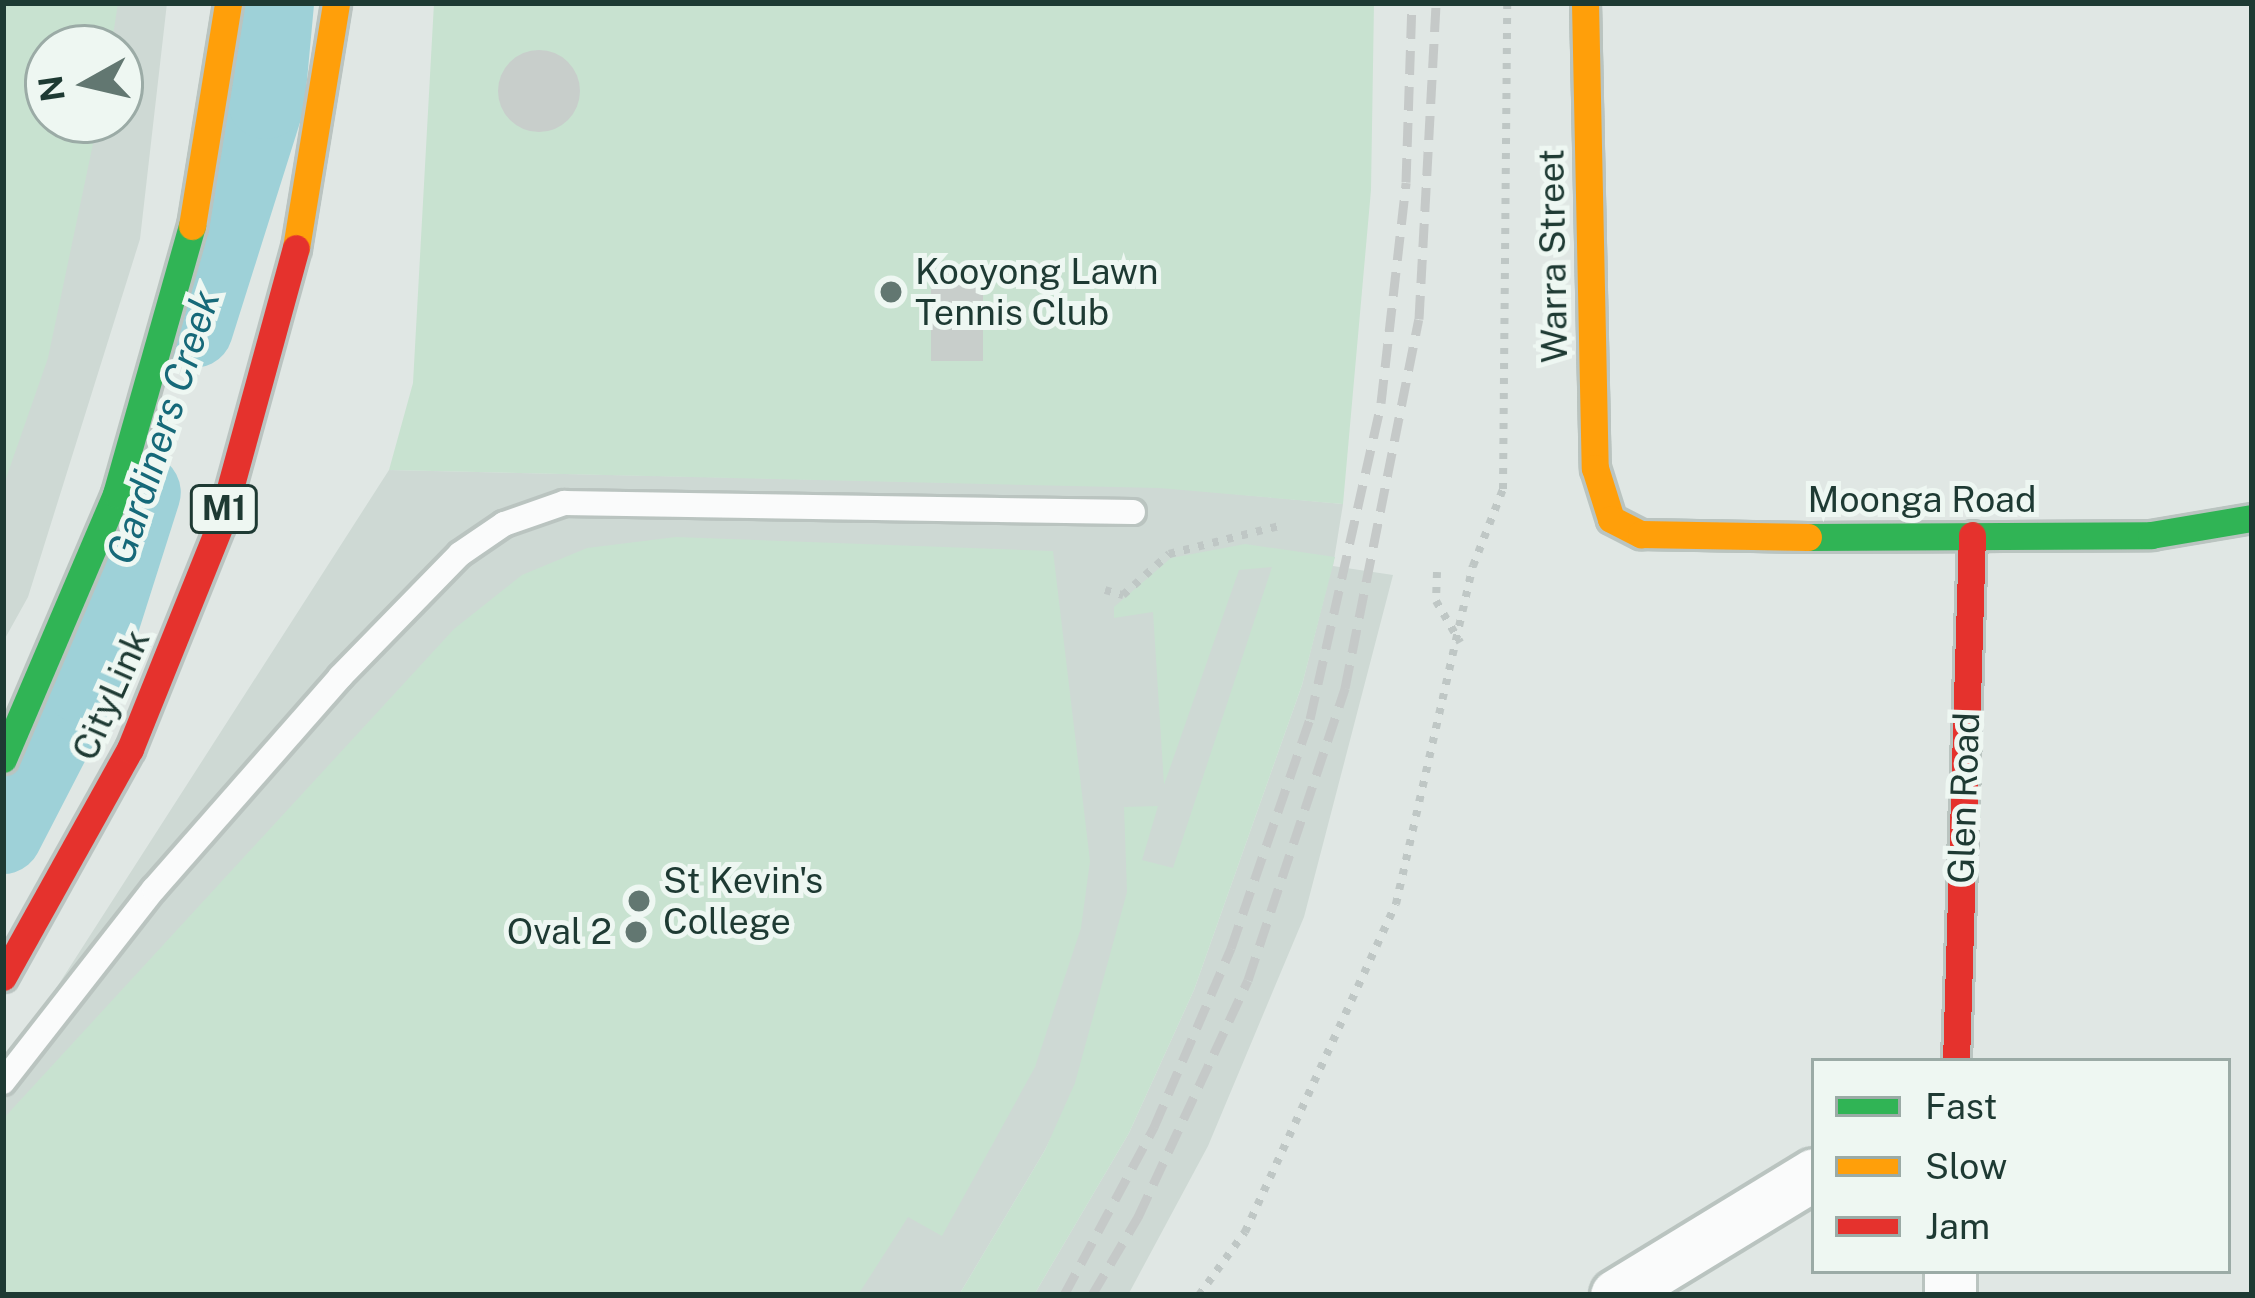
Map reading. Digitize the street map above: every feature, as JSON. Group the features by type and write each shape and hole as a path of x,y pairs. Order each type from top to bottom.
{"main road":[{"name":"CityLink","path":"3,759 116,494 162,347 195,216 228,3"},
{"name":"CityLink","path":"3,977 130,749 220,525 299,238 336,3"},
{"name":"Warra Street","path":"1585,3 1602,507"},
{"name":"Moonga Road","path":"1602,507 1622,527 1656,536 2189,533 2252,518"},
{"name":"Glen Road","path":"1955,1058 1972,535"}],"street":[{"path":"1616,1295 1811,1176"}],"lane":[{"path":"3,1082 154,889 340,677 460,554 504,524 564,502 1132,512"}],"path":[{"path":"1199,1295 1245,1232 1396,904 1461,643 1473,566 1503,489 1507,3"},
{"path":"1106,590 1123,595 1169,554 1222,547 1282,525"},
{"path":"1437,572 1436,602 1461,643"}],"shaded area":[{"path":"3,3 167,3 140,239 28,597 3,642"},
{"name":"St Kevin's College","path":"389,470 1159,487 1343,504 1333,566 1393,575 1304,917 1208,1146 1128,1295 1034,1295 1129,1133 1194,990 1302,685 1332,566 1045,1150 959,1295 3,1295 3,1071"}],"green space":[{"path":"3,3 118,3 115,24 24,24 24,144 93,144 48,358 3,487"},
{"name":"Kooyong Lawn Tennis Club","path":"434,3 1374,3 1371,190 1343,504 1159,488 389,470 413,383"},
{"name":"Oval 2","path":"676,537 1053,551 1090,861 1081,928 1035,1067 942,1236 908,1217 858,1295 3,1295 3,1119 454,629 522,575 587,548"},
{"path":"1245,544 1335,557 1302,685 1194,990 1129,1133 1034,1295 959,1295 1045,1150 1075,1083 1127,892 1124,807 1158,806 1142,860 1173,868 1272,567 1239,570 1164,785 1153,612 1114,618 1114,607 1171,558"}],"building":[{"path":"539,50 568,62 580,91 568,120 539,132 510,120 498,91 510,62"},
{"path":"931,273 983,273 983,361 931,361"}],"waterway":[{"name":"Gardiners Creek","path":"194,329 266,100 275,3"},
{"name":"Gardiners Creek","path":"3,835 81,684 142,492"}],"railway":[{"path":"1064,1295 1154,1127 1231,948 1310,719 1381,403 1406,182 1412,3"},
{"path":"1092,1295 1138,1217 1248,980 1345,688 1419,319 1436,3"}],"traffic: fast":[{"path":"3,759 116,494 192,226"},
{"path":"1808,537 2151,535 2252,518"}],"traffic: slow":[{"path":"192,226 228,3"},
{"path":"296,248 336,3"},
{"path":"1585,3 1595,468 1611,519 1641,534 1808,537"}],"traffic: jam":[{"path":"3,977 130,749 220,525 296,248"},
{"path":"1956,1058 1972,535"}],"place":[{"name":"Kooyong Lawn Tennis Club","path":"891,292"},
{"name":"St Kevin's College","path":"639,901"},
{"name":"Oval 2","path":"636,932"}]}
